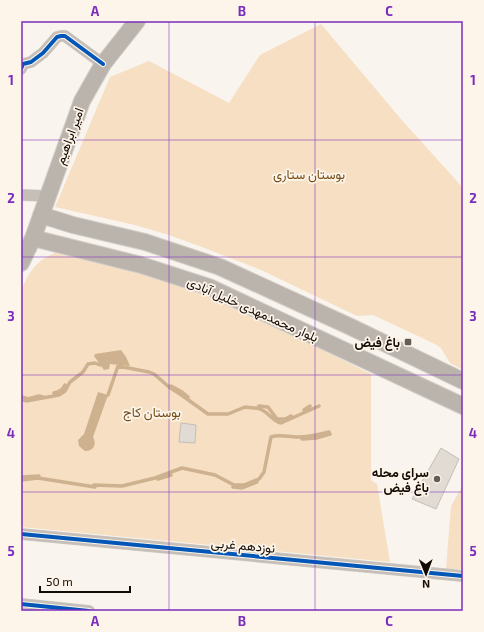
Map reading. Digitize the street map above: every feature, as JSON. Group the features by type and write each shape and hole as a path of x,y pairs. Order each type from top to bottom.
{"main road":[{"name":"امیر ابراهیم","path":"21,263 33,238 82,101 103,64 137,21"},
{"name":"بلوار محمدمهدی خلیل آبادی","path":"41,215 73,225 145,242 220,267 463,380"},
{"path":"66,247 62,240 62,234 66,229 73,225"},
{"name":"بلوار محمدمهدی خلیل آبادی","path":"33,238 141,265 209,287 463,406"}],"street":[{"path":"22,66 40,56 57,37 61,36 66,36 103,64"},
{"path":"21,195 48,196"},
{"name":"نوزدهم غربی","path":"21,534 463,576"},
{"path":"21,604 89,611"}],"green space":[{"name":"بوستان ستاری","path":"321,24 400,118 463,188 463,370 450,363 441,348 435,344 373,315 357,316 261,270 169,235 135,225 55,207 110,77 149,61 229,103 260,55"},
{"name":"بوستان کاج","path":"55,253 138,271 207,296 243,310 371,374 371,480 377,484 390,562 21,527 21,290 27,278 38,263"},
{"path":"463,485 463,569 446,569 451,506"}],"shaded area":[{"path":"121,350 130,366 110,364 109,369 104,370 94,356 95,354"},
{"path":"98,392 108,395 93,437 95,445 91,450 85,451 79,446 78,440 84,434"}],"building":[{"path":"181,423 196,425 195,443 179,442"},
{"name":"سرای محله باغ فیض","path":"441,448 459,459 436,509 412,499"}],"waterway":[{"path":"21,399 26,401 59,395 65,391 70,382 83,372 88,364 95,363 100,365"},
{"path":"108,395 118,366 154,374 169,387 208,414 228,414 245,407 254,408"},
{"path":"54,393 61,390 65,385"},
{"path":"171,386 188,397"},
{"path":"22,397 28,399 39,396 43,397"},
{"path":"259,406 268,407 277,419 285,419 291,416"},
{"path":"304,410 310,406"},
{"path":"256,408 264,411 274,420 281,423 319,406"},
{"path":"94,485 122,486 155,478 182,468 215,475 234,485 244,485 259,479 264,472 271,437 305,437 329,432"},
{"path":"302,439 316,438 330,434"},
{"path":"158,479 171,475"},
{"path":"21,477 39,476"},
{"path":"21,480 38,478 95,487"},
{"path":"233,487 242,488 257,482"}],"cycle path":[{"path":"21,69 23,64 31,62 43,53 57,37 61,36 65,36 103,64"},
{"path":"21,534 463,576"},
{"path":"21,604 89,611"}],"place":[{"name":"باغ فیض","path":"408,342"},
{"name":"سرای محله باغ فیض","path":"437,479"}]}
